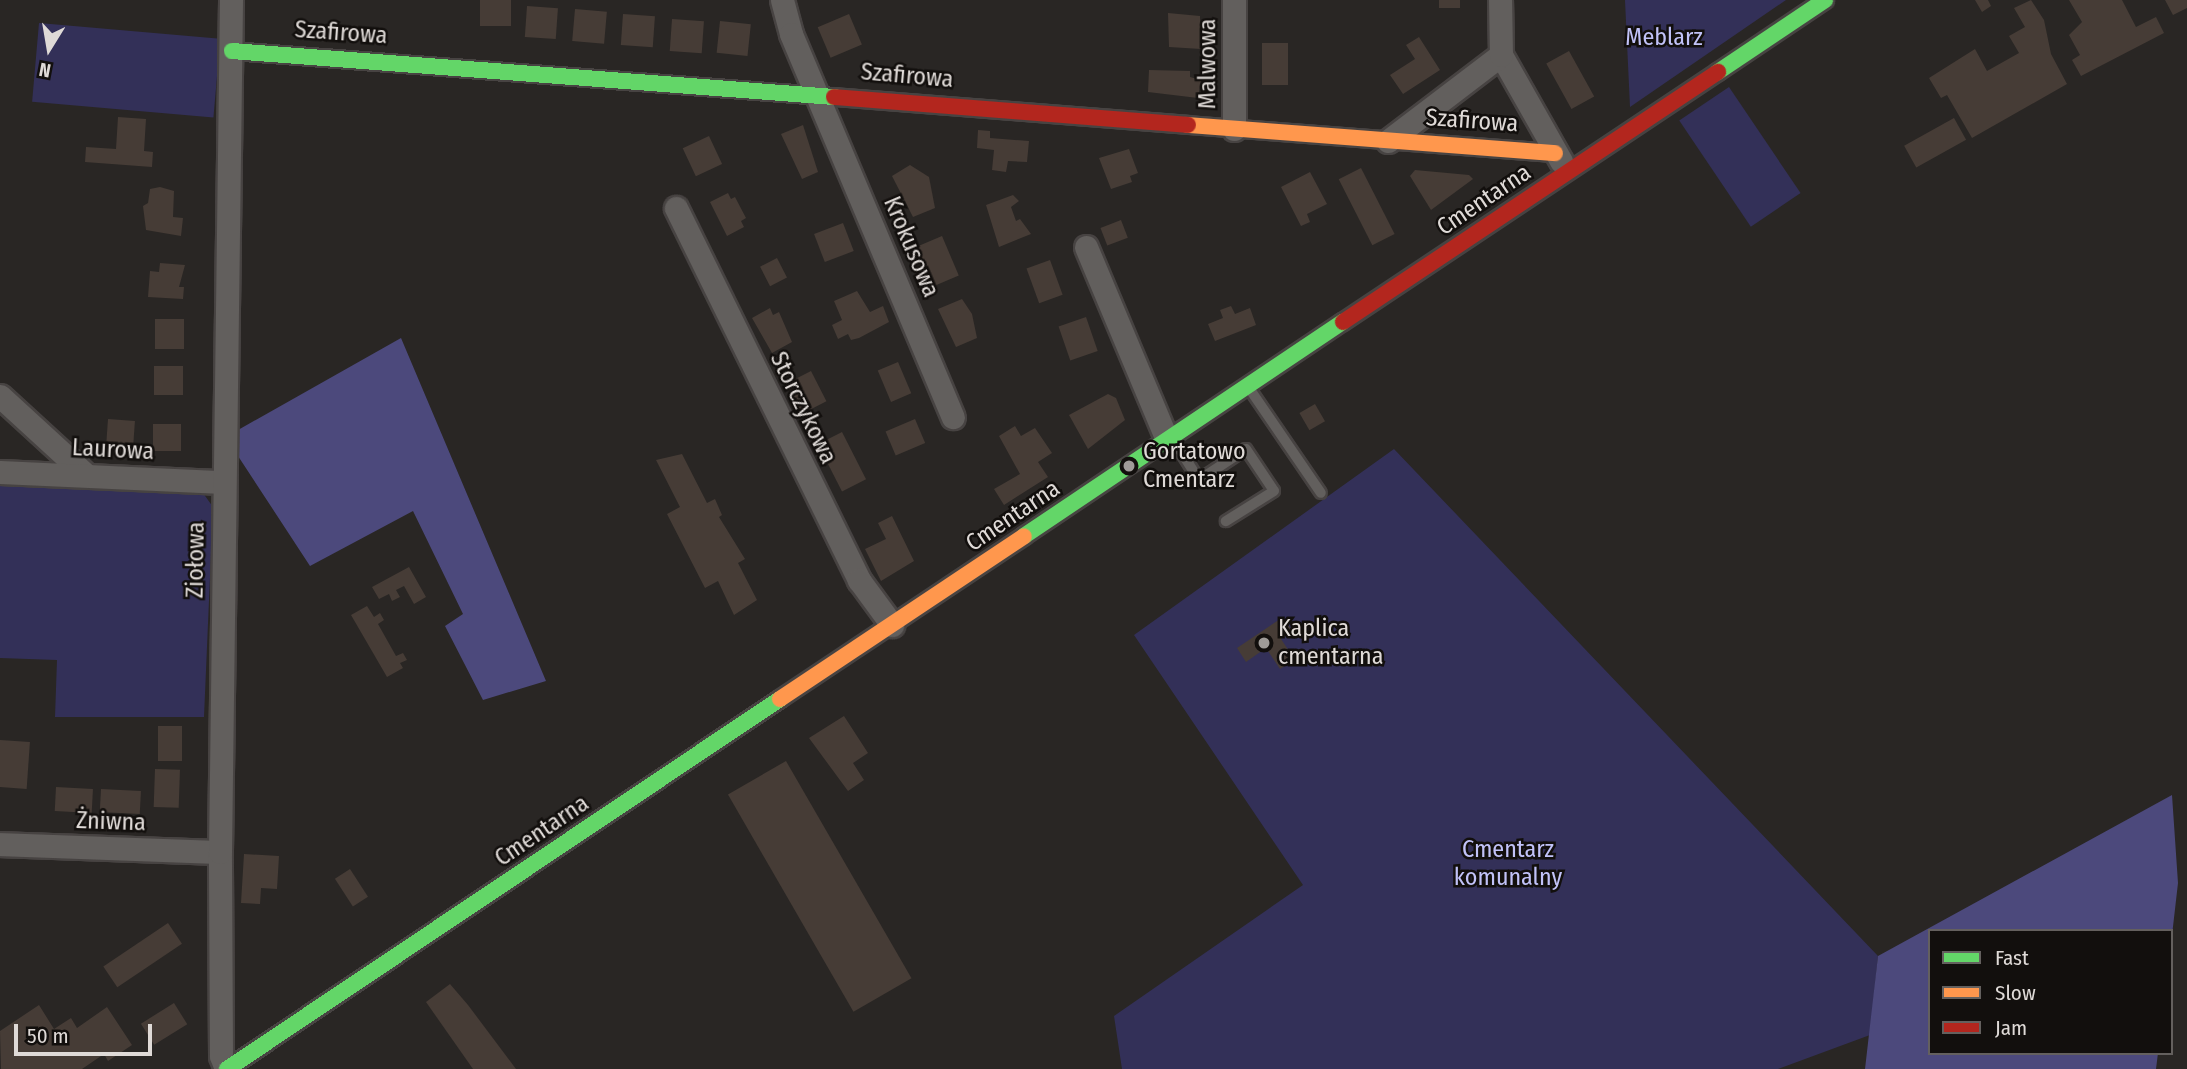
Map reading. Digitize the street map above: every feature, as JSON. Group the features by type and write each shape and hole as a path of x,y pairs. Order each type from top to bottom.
{"street":[{"name":"Ziołowa","path":"227,1069 220,1056 220,852 231,0"},
{"name":"Krokusowa","path":"782,0 791,34 820,96 953,417"},
{"name":"Malwowa","path":"1234,0 1234,129"},
{"path":"1500,0 1501,55 1562,162"},
{"name":"Cmentarna","path":"227,1069 1248,386 1562,162 1825,0"},
{"name":"Szafirowa","path":"232,51 1388,141 1562,162"},
{"path":"1388,141 1501,55"},
{"name":"Storczykowa","path":"676,208 859,580 892,625"},
{"path":"1086,247 1169,439"},
{"path":"0,396 85,474"},
{"name":"Laurowa","path":"0,472 223,482"},
{"name":"Żniwna","path":"0,844 220,852"}],"lane":[{"path":"1248,386 1321,493"},
{"path":"1169,439 1199,480 1246,449 1273,491 1226,521"}],"green space":[{"name":"Meblarz","path":"1625,0 1786,0 1630,107"},
{"path":"39,23 220,39 213,118 32,102"},
{"path":"1729,87 1801,193 1751,227 1679,121"},
{"name":"Cmentarz komunalny","path":"1394,449 1878,956 1870,1035 1778,1069 1122,1069 1114,1016 1303,885 1134,635"},
{"path":"0,480 183,487 203,493 213,507 204,717 55,717 57,660 0,658"}],"shaded area":[{"path":"401,338 546,681 483,700 445,626 463,614 413,511 310,566 238,456 238,430"},
{"path":"2172,795 2178,883 2173,929 1928,929 1928,1055 2158,1055 2156,1069 1865,1069 1878,956"}],"building":[{"path":"480,0 511,0 511,26 480,26"},
{"path":"1439,0 1460,0 1460,8 1439,8"},
{"path":"1975,0 1988,0 1991,6 1982,12"},
{"path":"2031,0 2044,20 2051,54 2067,84 1972,138 1947,95 1941,98 1929,78 1975,49 1987,71 2019,53 2009,36 2025,27 2014,8"},
{"path":"2069,0 2122,0 2136,27 2156,17 2164,33 2081,76 2072,60 2080,55 2069,35 2082,22"},
{"path":"2165,0 2187,0 2187,8 2173,15"},
{"path":"527,6 558,8 556,39 525,37"},
{"path":"575,9 607,12 604,44 572,41"},
{"path":"1168,13 1200,16 1201,49 1169,47"},
{"path":"623,14 655,16 653,47 621,45"},
{"path":"849,14 862,44 831,58 818,27"},
{"path":"672,19 704,21 702,53 670,51"},
{"path":"720,21 751,24 747,56 717,53"},
{"path":"1419,37 1440,70 1403,94 1390,75 1415,59 1406,45"},
{"path":"1262,43 1288,43 1288,85 1262,85"},
{"path":"1569,51 1594,96 1571,109 1546,64"},
{"path":"1149,70 1190,71 1190,77 1201,80 1198,98 1148,92"},
{"path":"118,117 146,119 144,151 153,152 152,167 85,162 86,147 116,149"},
{"path":"1954,118 1966,140 1916,167 1904,146"},
{"path":"803,125 818,172 802,179 781,134"},
{"path":"978,130 990,131 990,138 1029,141 1027,162 1008,161 1006,172 992,170 994,150 977,148"},
{"path":"709,136 722,164 696,176 683,148"},
{"path":"1129,149 1138,173 1130,176 1132,182 1111,189 1099,158"},
{"path":"910,165 929,177 935,208 913,217 892,176"},
{"path":"1361,168 1395,234 1372,245 1339,179"},
{"path":"1415,170 1469,175 1473,179 1431,210 1410,176"},
{"path":"1310,172 1327,204 1307,214 1310,222 1301,226 1281,187"},
{"path":"160,187 174,191 173,217 183,218 181,236 146,230 143,206 148,203 150,189"},
{"path":"728,193 731,199 735,197 746,218 741,221 744,227 727,236 710,202"},
{"path":"1013,195 1019,201 1011,207 1016,221 1020,219 1031,234 999,247 986,205"},
{"path":"1121,220 1128,238 1107,246 1100,228"},
{"path":"843,223 854,251 825,262 814,234"},
{"path":"942,236 959,276 929,288 913,249"},
{"path":"777,258 787,278 770,286 760,267"},
{"path":"1050,260 1063,295 1039,303 1027,269"},
{"path":"160,263 185,265 179,287 184,287 183,299 148,297 150,271 159,272"},
{"path":"857,291 870,312 883,306 889,322 859,338 851,340 848,334 838,339 832,325 842,320 834,301"},
{"path":"962,299 972,314 977,338 956,347 938,309"},
{"path":"1231,306 1235,314 1250,308 1256,325 1215,341 1208,324 1223,318 1220,310"},
{"path":"770,308 773,315 779,312 792,342 772,353 752,318"},
{"path":"1086,317 1098,351 1070,360 1059,326"},
{"path":"155,319 184,319 184,349 155,349"},
{"path":"898,362 911,393 891,402 878,371"},
{"path":"154,366 183,366 183,395 154,395"},
{"path":"811,371 826,401 801,414 786,384"},
{"path":"1108,394 1116,398 1125,420 1088,449 1069,415"},
{"path":"1315,404 1325,421 1309,430 1299,413"},
{"path":"108,419 135,421 133,451 106,449"},
{"path":"915,419 925,443 896,455 886,432"},
{"path":"153,424 181,424 181,451 153,451"},
{"path":"1015,426 1021,436 1035,428 1052,453 1038,462 1048,477 1004,505 994,489 1020,474 999,436"},
{"path":"842,432 866,479 842,491 818,444"},
{"path":"682,454 707,503 715,499 722,515 719,517 745,559 738,563 757,600 734,615 718,581 705,588 667,514 680,507 656,460"},
{"path":"892,516 914,561 881,581 865,549 886,539 878,523"},
{"path":"409,567 426,597 414,604 404,586 396,590 400,597 392,601 389,594 379,599 372,587"},
{"path":"367,606 374,617 380,613 384,620 378,624 396,656 403,653 407,660 400,663 403,668 387,677 351,615"},
{"name":"Kaplica cmentarna","path":"1283,617 1293,632 1281,639 1295,660 1280,669 1266,648 1246,662 1237,648"},
{"path":"844,716 868,753 853,763 864,780 848,791 809,738"},
{"path":"158,726 182,726 182,761 158,761"},
{"path":"0,740 30,742 27,789 0,787"},
{"path":"786,761 912,978 853,1012 728,794"},
{"path":"155,769 180,770 179,808 154,807"},
{"path":"56,787 93,789 92,813 55,811"},
{"path":"101,789 141,791 140,814 100,812"},
{"path":"244,854 279,856 277,889 261,888 260,904 241,903"},
{"path":"350,869 368,897 353,906 335,879"},
{"path":"168,923 182,944 117,987 103,967"},
{"path":"450,984 516,1069 473,1069 426,1002"},
{"path":"174,1003 187,1024 154,1045 141,1024"},
{"path":"39,1005 54,1029 71,1018 77,1028 107,1007 132,1045 108,1061 104,1054 82,1069 1,1069 0,1031"}],"traffic: fast":[{"path":"1718,72 1825,0"},
{"path":"232,51 834,97"},
{"path":"1024,536 1343,322"},
{"path":"227,1069 780,699"}],"traffic: slow":[{"path":"1188,125 1555,153"},
{"path":"780,699 1024,536"}],"traffic: jam":[{"path":"1343,322 1718,72"},
{"path":"834,97 1188,125"}],"place":[{"name":"Gortatowo Cmentarz","path":"1129,466"},
{"name":"Kaplica cmentarna","path":"1264,643"}]}
